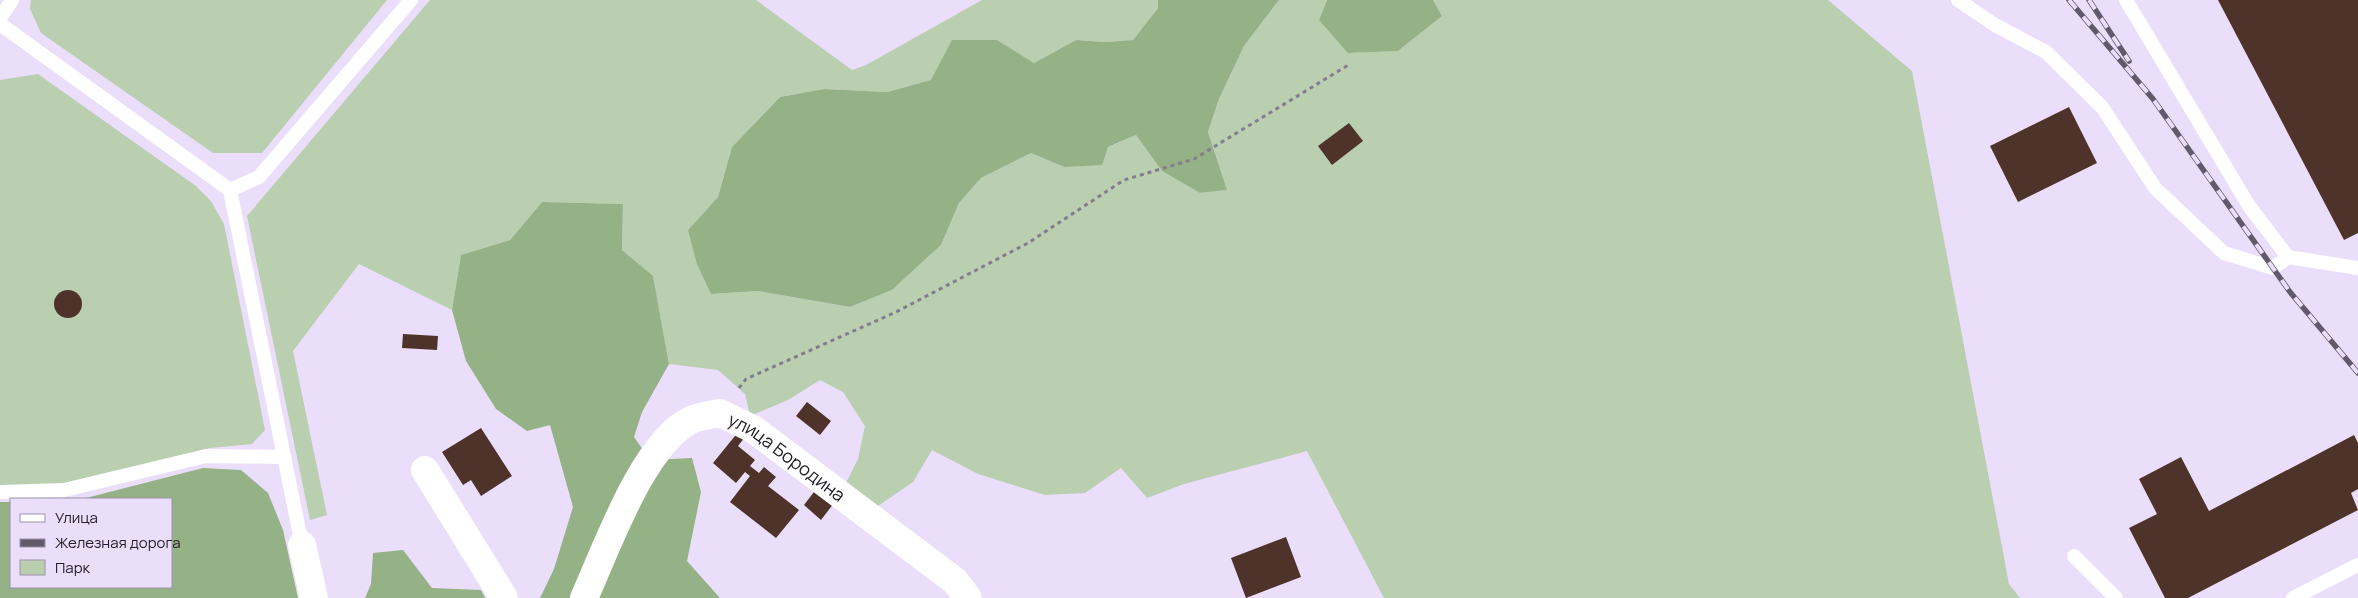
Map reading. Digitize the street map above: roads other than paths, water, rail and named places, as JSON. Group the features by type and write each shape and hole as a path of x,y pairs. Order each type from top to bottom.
{"street":[{"name":"улица Бородина","path":"584,598 636,483 663,442 690,420 720,413 753,429 955,581 968,598"},
{"path":"425,470 504,598"},
{"path":"302,545 314,598"}],"lane":[{"path":"0,18 12,0"},
{"path":"230,190 258,177 411,0"},
{"path":"1958,0 1995,25 2046,52 2102,107 2155,188 2224,253 2273,268 2288,257"},
{"path":"2126,0 2248,206 2288,257 2358,268"},
{"path":"0,24 230,190 302,545"},
{"path":"0,492 64,490 206,456 284,457"},
{"path":"2074,556 2116,598"},
{"path":"2293,598 2358,565"}],"railway":[{"path":"2069,0 2153,99 2290,292 2358,373"},
{"path":"2089,0 2129,61"}]}
